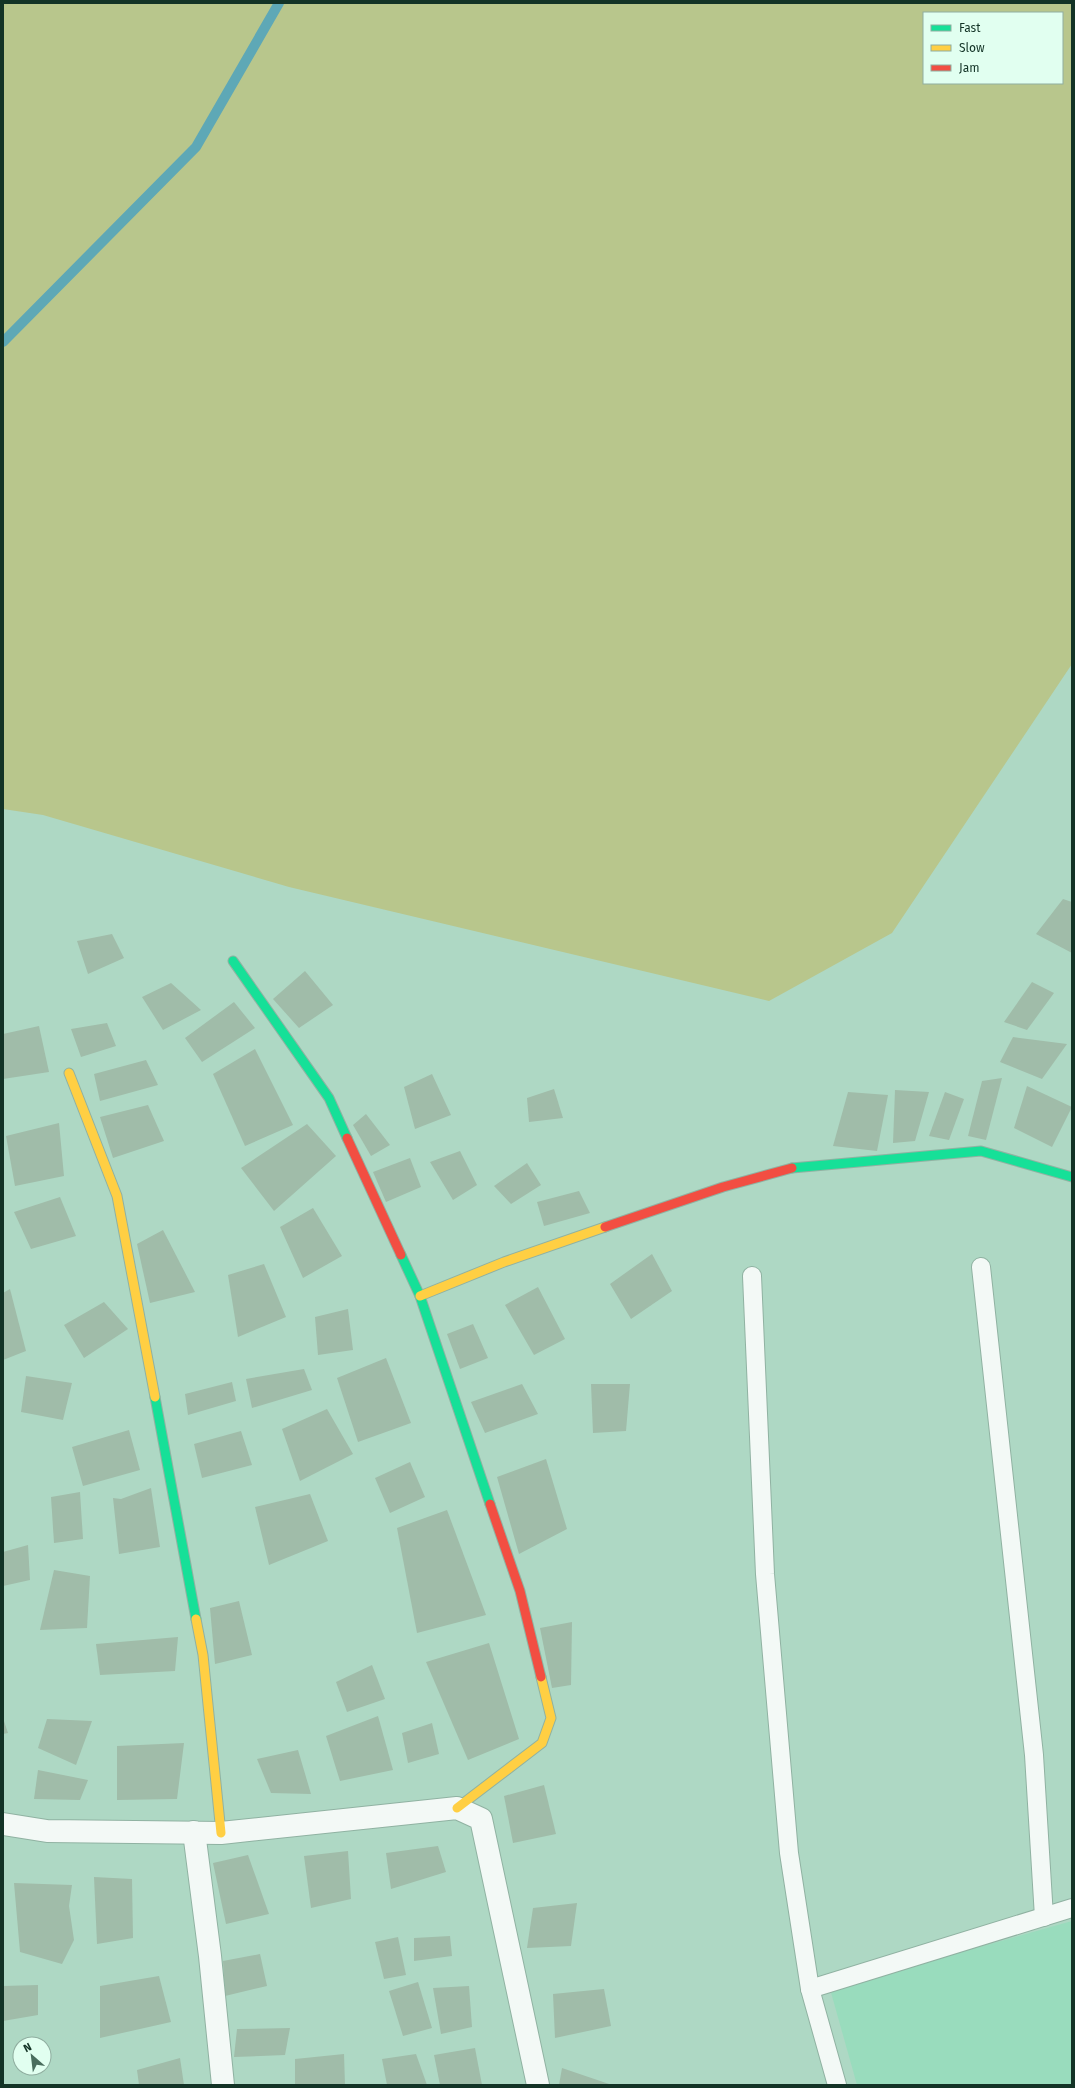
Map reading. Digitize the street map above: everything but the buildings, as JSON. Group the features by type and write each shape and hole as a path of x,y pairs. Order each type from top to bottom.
{"street":[{"path":"232,961 329,1098 420,1296 520,1591 551,1718 542,1743 457,1808"},
{"path":"69,1073 117,1196 203,1655 220,1833"},
{"path":"420,1296 504,1262 694,1197 796,1167 981,1151 1072,1177"},
{"path":"3,1824 47,1831 220,1833 457,1808 481,1819 538,2085"},
{"path":"194,1832 210,1956 224,2085"}],"lane":[{"path":"981,1267 1034,1754 1044,1917"},
{"path":"752,1276 765,1574 789,1853 810,1989 837,2085"},
{"path":"810,1989 1072,1908"}],"shaded area":[{"path":"3,3 1072,3 1072,664 892,933 769,1001 289,887 43,815 3,809"},
{"path":"1072,1921 1072,2085 857,2085 830,1989"}],"waterway":[{"path":"3,342 196,147 279,3"}],"traffic: fast":[{"path":"233,961 329,1098 347,1138"},
{"path":"792,1168 981,1151 1072,1177"},
{"path":"401,1255 420,1296 490,1504"},
{"path":"155,1397 196,1619"}],"traffic: slow":[{"path":"69,1073 117,1196 155,1397"},
{"path":"420,1296 504,1262 605,1227"},
{"path":"196,1619 203,1655 221,1833"},
{"path":"457,1808 542,1743 551,1718 541,1677"}],"traffic: jam":[{"path":"347,1138 401,1255"},
{"path":"605,1227 723,1187 792,1168"},
{"path":"490,1504 520,1591 541,1677"}]}
